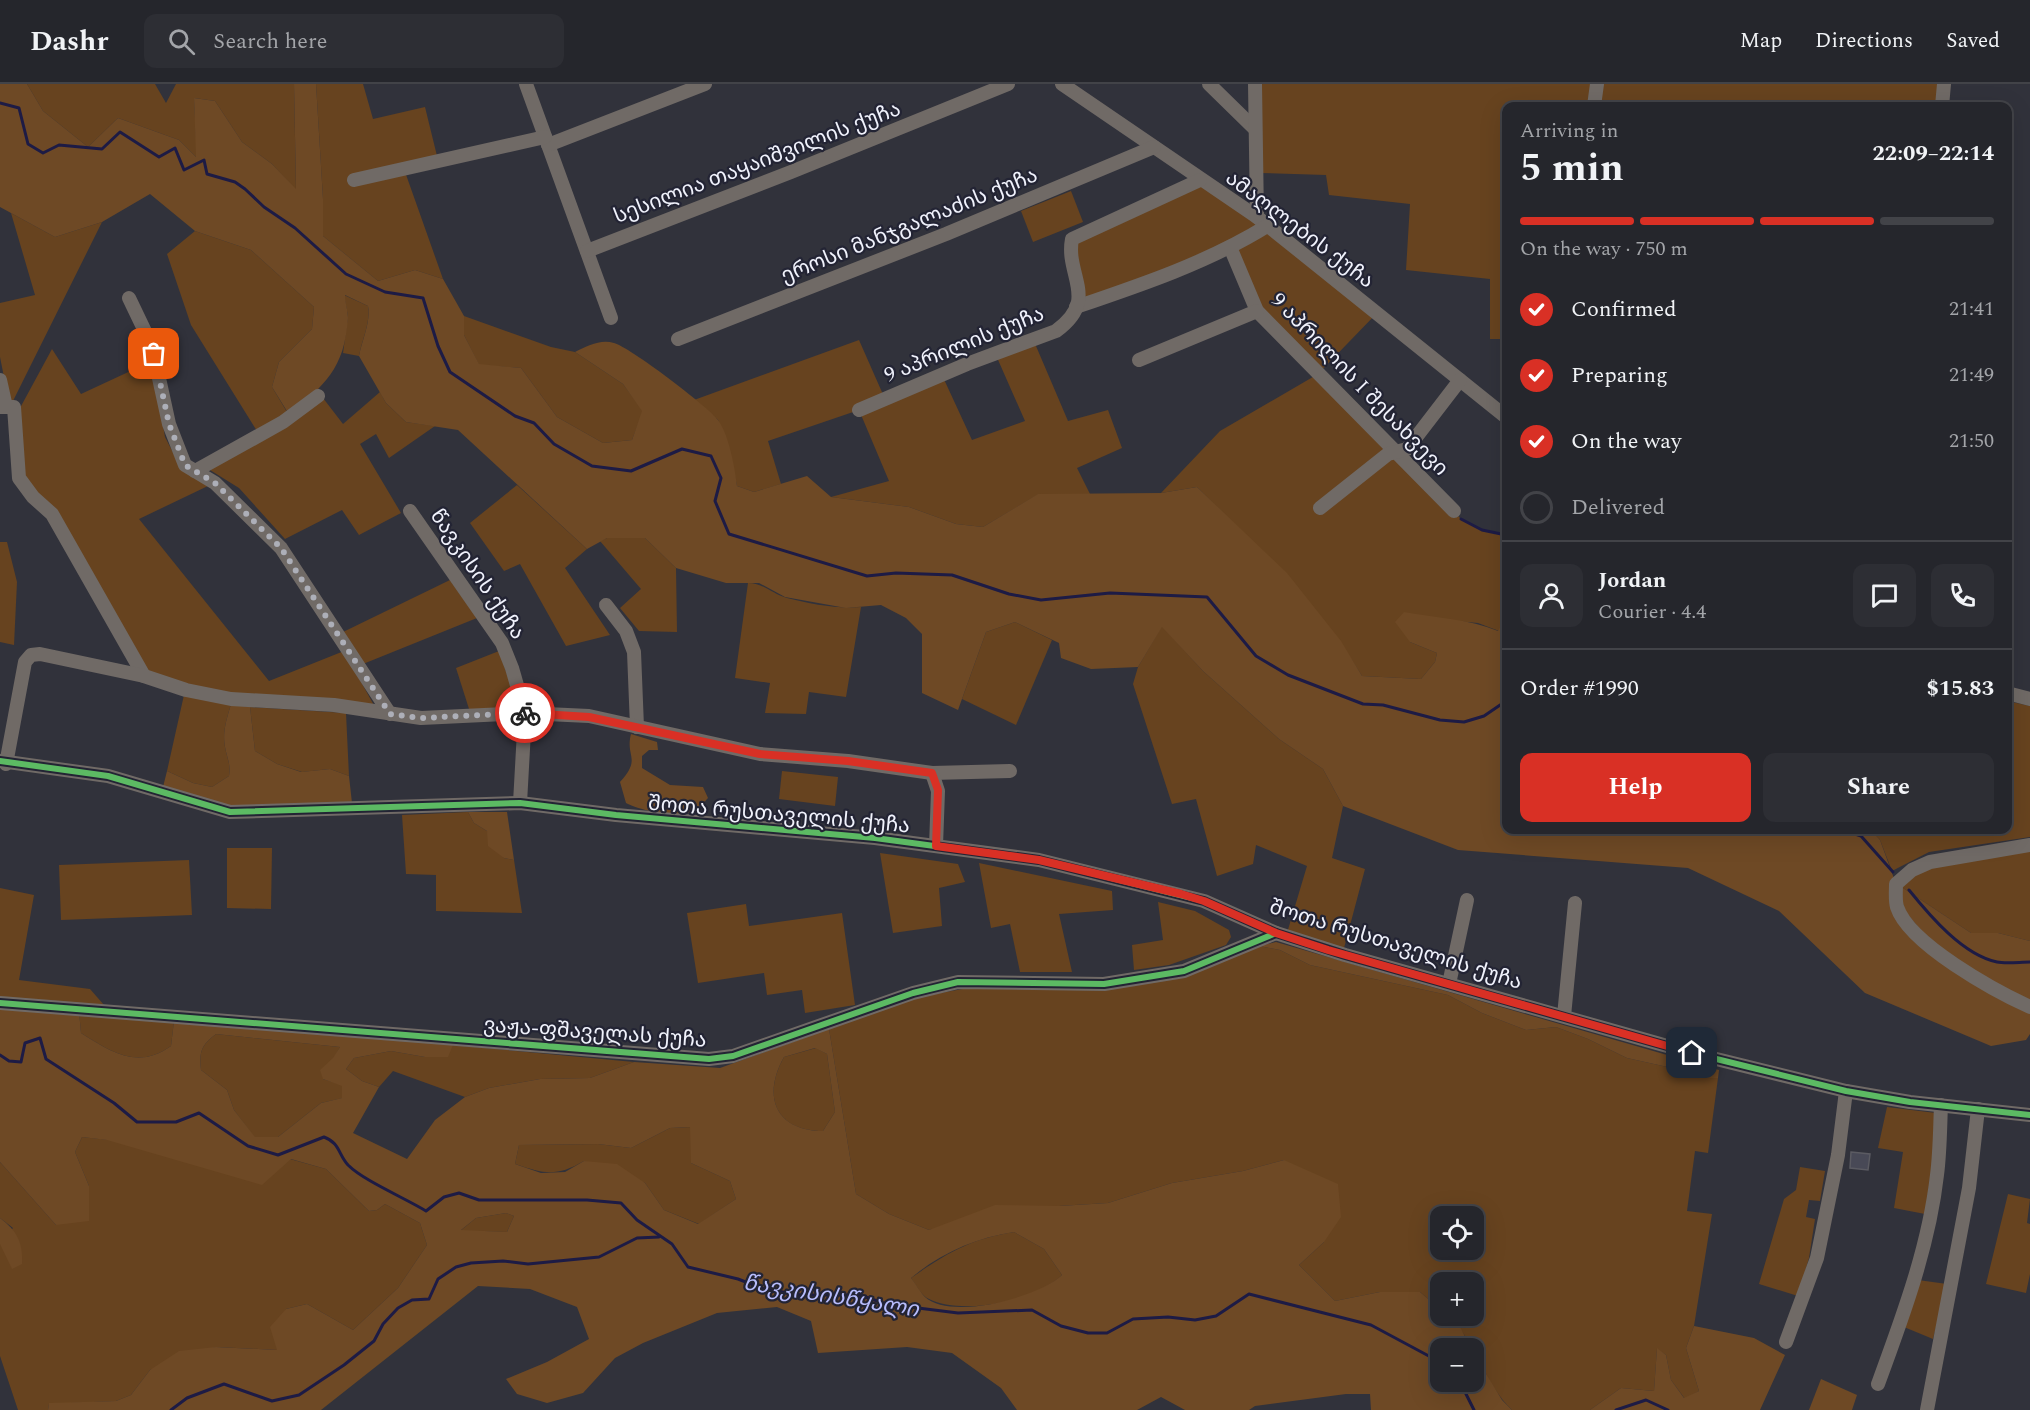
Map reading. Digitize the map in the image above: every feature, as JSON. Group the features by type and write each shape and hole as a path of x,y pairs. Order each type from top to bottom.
{"street":[{"path":"526,84 611,318"},
{"path":"354,180 547,141 705,84"},
{"name":"სესილია თაყაიშვილის ქუჩა","path":"587,251 792,172 1008,84"},
{"name":"ამაღლების ქუჩა","path":"1062,84 1262,222 1502,414"},
{"path":"1209,84 1255,129"},
{"path":"1076,307 1230,247 1262,222 1255,129 1255,84"},
{"path":"1595,102 1597,84"},
{"path":"1942,102 1944,84"},
{"name":"ეროსი მანჯგალაძის ქუჩა","path":"678,339 946,234 1154,147"},
{"path":"1076,307 1080,292 1071,246 1072,239 1200,180"},
{"name":"9 აპრილის I შესახვევი","path":"1230,247 1257,311 1454,511"},
{"path":"129,298 152,346 169,424 185,465 215,483 281,548 390,714"},
{"name":"9 აპრილის ქუჩა","path":"859,410 967,364 1056,331 1068,322 1076,307"},
{"path":"1139,360 1257,311"},
{"path":"0,380 3,407 14,407 19,478 33,497 52,514 144,676"},
{"path":"1320,508 1388,454 1407,449 1460,380"},
{"path":"195,471 283,422 318,396"},
{"name":"წავკისის ქუჩა","path":"410,511 502,643 520,692 525,713 520,803"},
{"path":"606,605 626,631 634,652 637,678 637,727"},
{"path":"2,763 25,662 31,655 40,654 144,676 186,690 231,699 334,705 421,718 525,713 589,717 760,754 848,761 932,773 1010,771"},
{"path":"2012,694 2030,699"},
{"name":"შოთა რუსთაველის ქუჩა","path":"2,763 108,776 230,812 520,803 616,815 758,826 1039,860 1181,894 1204,901 1276,933 1692,1053 1846,1090 1941,1105 2030,1115"},
{"path":"932,773 938,790 936,846"},
{"path":"2030,845 1930,862 1912,870 1896,884 1896,905 1902,919 1916,936 1964,970 2030,1007"},
{"path":"1449,984 1467,900"},
{"path":"1564,1016 1575,903"},
{"name":"ვაჟა-ფშაველას ქუჩა","path":"0,1003 709,1059 733,1056 913,993 958,982 1104,984 1184,971 1276,933"},
{"path":"1786,1342 1817,1258 1838,1155 1846,1090"},
{"path":"1878,1384 1899,1328 1930,1219 1937,1175 1941,1105"},
{"path":"1927,1410 1969,1188 1978,1109"}],"shaded area":[{"path":"0,84 27,84 43,111 88,147 118,118 179,140 196,157 194,98 215,101 242,142 272,164 296,189 294,84 316,84 323,236 378,281 415,270 443,279 464,316 464,335 479,364 521,368 557,417 603,443 632,440 642,411 623,384 575,352 594,344 609,342 622,347 651,365 712,413 725,434 737,486 754,492 807,476 831,497 909,507 956,524 983,527 1038,494 1161,493 1197,487 1287,573 1341,641 1362,676 1421,679 1435,662 1437,653 1410,642 1395,622 1404,612 1464,621 1498,631 1502,624 1502,834 1875,834 1880,840 1896,884 1896,905 1916,936 2030,1007 2030,1034 2026,1040 1991,1046 1865,993 1779,911 1688,868 1458,850 1343,806 1323,769 1279,739 1203,671 1162,627 1138,667 1091,669 1061,658 1059,643 1015,622 986,632 958,710 922,693 922,634 906,618 881,605 846,608 785,597 759,583 726,583 676,568 645,538 607,538 587,549 458,430 406,422 386,403 359,356 367,325 368,306 345,295 348,318 346,336 337,363 323,384 290,416 272,387 279,362 312,329 314,307 251,250 195,231 150,194 102,222 55,237 0,207"},
{"path":"27,84 155,84 166,103 176,84 294,84 296,190 272,164 242,142 215,101 194,98 197,158 179,140 118,118 88,147 43,111"},
{"path":"316,84 363,84 373,119 425,107 438,160 404,169 443,279 415,270 378,281 323,236"},
{"path":"1258,84 1938,84 1936,102 1502,102 1502,339 1490,339 1490,279 1406,270 1410,204 1329,195 1326,175 1260,173"},
{"path":"1200,180 1377,313 1318,374 1257,311 1230,247 1076,307 1072,239"},
{"path":"1071,191 1083,222 1033,242 1021,211"},
{"path":"11,213 55,237 102,222 12,403 9,402 0,357 0,303 35,295"},
{"path":"195,231 251,250 314,307 312,329 279,362 272,387 287,412 257,431 191,325 167,254"},
{"path":"344,295 368,306 367,324 359,356 343,353 348,316"},
{"path":"464,316 551,347 575,352 623,384 643,411 632,440 603,443 557,417 521,368 479,365 464,335"},
{"path":"1033,339 1068,421 1108,410 1122,448 1077,468 1090,494 1039,494 983,527 956,524 909,507 831,497 889,481 859,410 768,441 781,484 754,492 737,486 729,448 718,420 694,400 859,340 885,399 942,375 972,440 1025,421 995,353"},
{"path":"52,349 81,394 152,361 165,437 181,468 210,485 139,519 269,681 344,651 376,709 235,695 193,687 148,672 22,475 20,408"},
{"path":"1318,374 1461,519 1482,530 1502,534 1502,625 1499,631 1478,623 1445,620 1410,642 1437,653 1435,662 1421,679 1362,676 1307,600 1264,553 1197,487 1161,493 1220,431"},
{"path":"380,392 386,403 406,422 435,426 389,458 376,434 360,444 401,513 359,535 342,510 285,539 239,488 210,470 323,398 343,424"},
{"path":"517,485 587,549 565,568 610,635 566,646 520,564 504,571 470,523"},
{"path":"607,538 645,538 676,568 677,632 639,631 620,608 641,589 600,541"},
{"path":"0,542 7,542 17,582 14,645 0,642"},
{"path":"450,580 477,618 363,664 343,632"},
{"path":"748,583 754,583 782,596 805,602 834,607 861,607 846,697 809,692 806,714 765,713 770,683 735,678"},
{"path":"1015,622 1052,640 1016,725 962,699 986,632"},
{"path":"1162,626 1203,671 1279,739 1323,769 1343,806 1332,858 1365,869 1344,948 1287,933 1307,866 1256,845 1253,864 1217,876 1196,799 1172,804 1133,684 1138,667"},
{"path":"499,651 519,709 470,712 456,668"},
{"path":"184,695 231,704 224,736 229,776 212,787 193,783 167,771"},
{"path":"2012,702 2030,706 2030,837 1929,852 1892,871 1880,840 1875,834 2012,834"},
{"path":"231,704 250,707 255,751 277,764 301,772 330,769 349,776 352,803 229,808 163,787 167,771 193,783 212,787 229,776 224,736"},
{"path":"250,707 346,713 349,776 330,769 302,772 277,764 255,751"},
{"path":"631,734 657,742 658,750 649,750 642,756 642,768 670,785 703,787 708,798 700,807 682,814 672,814 641,809 626,803 620,782 627,774 632,762"},
{"path":"782,771 838,777 835,806 779,799"},
{"path":"468,812 474,823 487,831 504,858 514,860 522,913 436,911 436,875 406,874 402,815"},
{"path":"468,812 507,812 514,860 504,858 488,846 487,831 474,823"},
{"path":"227,848 272,848 271,909 227,908"},
{"path":"2030,850 2030,941 1998,933 1971,933 1900,886 1928,867"},
{"path":"880,853 958,864 965,882 939,888 942,926 893,933"},
{"path":"189,860 192,915 61,920 59,865"},
{"path":"979,863 1112,891 1113,910 1059,914 1072,972 1020,972 1010,924 991,928"},
{"path":"1900,886 1971,933 1998,933 2030,941 2030,1002 1992,984 1933,945 1904,910"},
{"path":"0,888 34,895 19,980 90,989 104,1005 0,999"},
{"path":"1158,902 1195,911 1229,930 1231,937 1226,945 1169,965 1134,970 1132,945 1163,940"},
{"path":"746,904 749,926 842,913 855,1005 805,1013 802,990 767,995 764,973 698,983 687,913"},
{"path":"1276,942 1719,1070 1718,1078 1702,1078 1672,1068 1627,1058 1588,1039 1556,1027 1526,1030 1482,1013 1448,995 1310,965 1280,950 1259,946"},
{"path":"1259,946 1280,950 1310,965 1448,995 1482,1013 1526,1030 1556,1027 1588,1039 1627,1058 1672,1068 1702,1078 1718,1078 1708,1153 1695,1151 1687,1211 1712,1214 1694,1326 1686,1348 1699,1391 1685,1399 1671,1380 1666,1355 1657,1349 1654,1391 1621,1388 1590,1410 1512,1410 1502,1399 1484,1369 1484,1338 1467,1338 1458,1326 1484,1326 1484,1272 1430,1272 1430,1300 1420,1292 1380,1292 1335,1301 1299,1265 1324,1242 1284,1160 1243,1171 1172,1183 1108,1203 1059,1206 929,1230 889,1214 856,1194 829,1029 912,998 974,987 1089,990"},
{"path":"0,1007 79,1011 81,1033 114,1052 136,1057 147,1057 171,1046 174,1021 453,1045 448,1057 425,1057 391,1051 354,1058 346,1069 362,1081 379,1087 353,1133 407,1159 435,1120 465,1097 489,1088 540,1079 590,1078 634,1062 720,1068 829,1029 856,1194 889,1214 929,1230 995,1205 1059,1206 1108,1203 1172,1183 1243,1171 1284,1160 1338,1184 1341,1217 1324,1242 1299,1265 1335,1301 1380,1292 1420,1292 1430,1300 1430,1326 1460,1326 1466,1338 1430,1338 1430,1392 1484,1392 1484,1370 1502,1400 1512,1410 1371,1410 1370,1394 1346,1394 1255,1406 1249,1410 1185,1410 1161,1397 1137,1410 1017,1410 1001,1388 952,1353 907,1347 818,1353 811,1321 777,1307 717,1313 643,1343 615,1358 583,1393 547,1403 517,1394 506,1379 547,1362 589,1339 577,1307 530,1289 478,1286 321,1410 48,1410 49,1403 116,1401 131,1395 150,1370 179,1351 216,1347 277,1350 270,1327 286,1309 307,1304 353,1330 398,1288 427,1245 420,1223 385,1204 377,1210 369,1211 326,1169 291,1159 262,1185 107,1140 82,1137 75,1152 89,1186 89,1221 56,1225 0,1162","holes":["216,1034 340,1047 333,1058 320,1070 323,1079 342,1086 342,1098 321,1103 278,1137 255,1137 234,1110 227,1090 201,1070 202,1049","815,1048 827,1054 835,1112 823,1131 794,1125 777,1109 774,1098 777,1071 784,1057","690,1127 691,1163 730,1181 736,1199 698,1224 664,1210 645,1183 617,1164 584,1161 565,1172 541,1173 515,1164 519,1145 598,1144 631,1148 670,1128","506,1213 514,1216 507,1232 461,1230 476,1218","1014,1232 1044,1249 1062,1275 1035,1291 1015,1298 995,1303 954,1307 937,1304 925,1297 911,1278 946,1254 986,1238"]},
{"path":"79,1011 174,1021 171,1046 147,1057 125,1056 114,1052 81,1033"},
{"path":"216,1034 340,1047 323,1079 342,1085 343,1098 321,1103 278,1137 255,1138 234,1110 227,1090 201,1070 202,1049"},
{"path":"453,1045 634,1062 590,1078 540,1079 489,1088 465,1097 393,1071 379,1087 362,1081 346,1069 354,1058 391,1051 425,1057"},
{"path":"816,1048 827,1054 835,1112 823,1131 794,1125 777,1109 774,1098 777,1071 784,1057"},
{"path":"1887,1107 1936,1113 1936,1138 1925,1214 1894,1208 1903,1152 1878,1148"},
{"path":"691,1127 691,1163 730,1181 736,1199 699,1224 664,1210 645,1183 584,1161 558,1172 543,1172 515,1164 519,1145 598,1144 631,1148 670,1128"},
{"path":"82,1137 290,1159 326,1169 369,1211 377,1210 385,1204 420,1223 427,1245 398,1288 353,1330 307,1304 286,1309 277,1350 216,1347 150,1370 131,1395 116,1401 49,1404 48,1410 18,1410 0,1356 0,1244 13,1228 0,1218 0,1162 56,1225 89,1186 75,1152"},
{"path":"1800,1167 1825,1171 1820,1201 1809,1200 1806,1217 1815,1219 1809,1258 1798,1296 1759,1284 1784,1199 1796,1190"},
{"path":"2008,1194 2030,1199 2027,1223 2030,1224 2030,1274 2026,1293 1986,1284"},
{"path":"506,1213 514,1216 507,1232 460,1231 476,1218"},
{"path":"0,1218 15,1232 20,1243 22,1264 12,1269 0,1244"},
{"path":"1014,1232 1044,1249 1062,1275 1035,1292 1017,1299 979,1306 943,1304 929,1299 921,1293 911,1278 960,1248 984,1239"},
{"path":"1918,1280 1947,1284 1933,1339 1904,1327"},
{"path":"1694,1326 1754,1338 1785,1355 1760,1410 1590,1410 1621,1388 1654,1391 1657,1348 1666,1355 1671,1380 1684,1398 1699,1391 1686,1348"},
{"path":"1821,1379 1857,1395 1852,1410 1809,1410"}],"building":[{"path":"1851,1152 1870,1154 1868,1170 1850,1168"}],"waterway":[{"path":"0,103 19,108 28,144 43,153 59,145 102,149 120,132 159,157 175,148 184,170 204,160 207,174 235,182 245,189 264,207 295,228 346,274 385,292 423,298 438,346 450,372 515,416 534,423 554,444 592,466 631,471 682,449 711,456 721,478 715,501 729,534 867,576 896,573 952,575 1009,594 1041,600 1110,593 1207,597 1256,656 1288,675 1363,704 1383,705 1440,720 1464,722 1484,716 1502,704"},
{"path":"1461,519 1482,530 1502,534"},
{"path":"1855,834 1861,836 1893,872"},
{"path":"1909,890 1948,933 1972,951 1997,962 2030,962"},
{"name":"წავკისისწყალი","path":"0,1055 9,1061 21,1062 25,1043 40,1038 46,1059 114,1103 137,1122 176,1122 199,1113 248,1146 278,1155 324,1137 333,1142 348,1165 355,1171 426,1211 444,1197 459,1193 479,1200 587,1200 621,1203 637,1220 672,1244 688,1267 738,1279 764,1289 801,1295 860,1295 886,1304 958,1313 1032,1310 1061,1326 1088,1333 1107,1333 1133,1319 1168,1317 1195,1320 1216,1316 1249,1294 1371,1325 1430,1357"},
{"path":"171,1410 187,1398 224,1384 272,1401 299,1395 344,1365 374,1341 383,1324 398,1308 412,1300 429,1299 438,1279 456,1267 471,1263 503,1261 528,1264 599,1257 637,1238 659,1237"},
{"name":"წავკისისწყალი","path":"1465,1392 1474,1410"},
{"name":"წავკისისწყალი","path":"1616,1410 1646,1400 1668,1410"}],"cycle path":[{"path":"0,761 108,776 230,812 520,803 616,815 875,838 1039,860 1204,901 1276,933 1345,955 1692,1053 1846,1091 1910,1102 2030,1115"},
{"path":"0,1003 709,1059 733,1056 913,993 958,982 1104,984 1184,971 1276,933"}],"way so far":[{"path":"154,354 169,424 185,465 215,483 281,548 330,619 390,714 421,718 525,713"}],"route":[{"path":"525,713 589,717 760,754 848,761 932,773 938,790 936,846 1039,860 1181,894 1204,901 1276,933 1328,950 1692,1053"}]}
